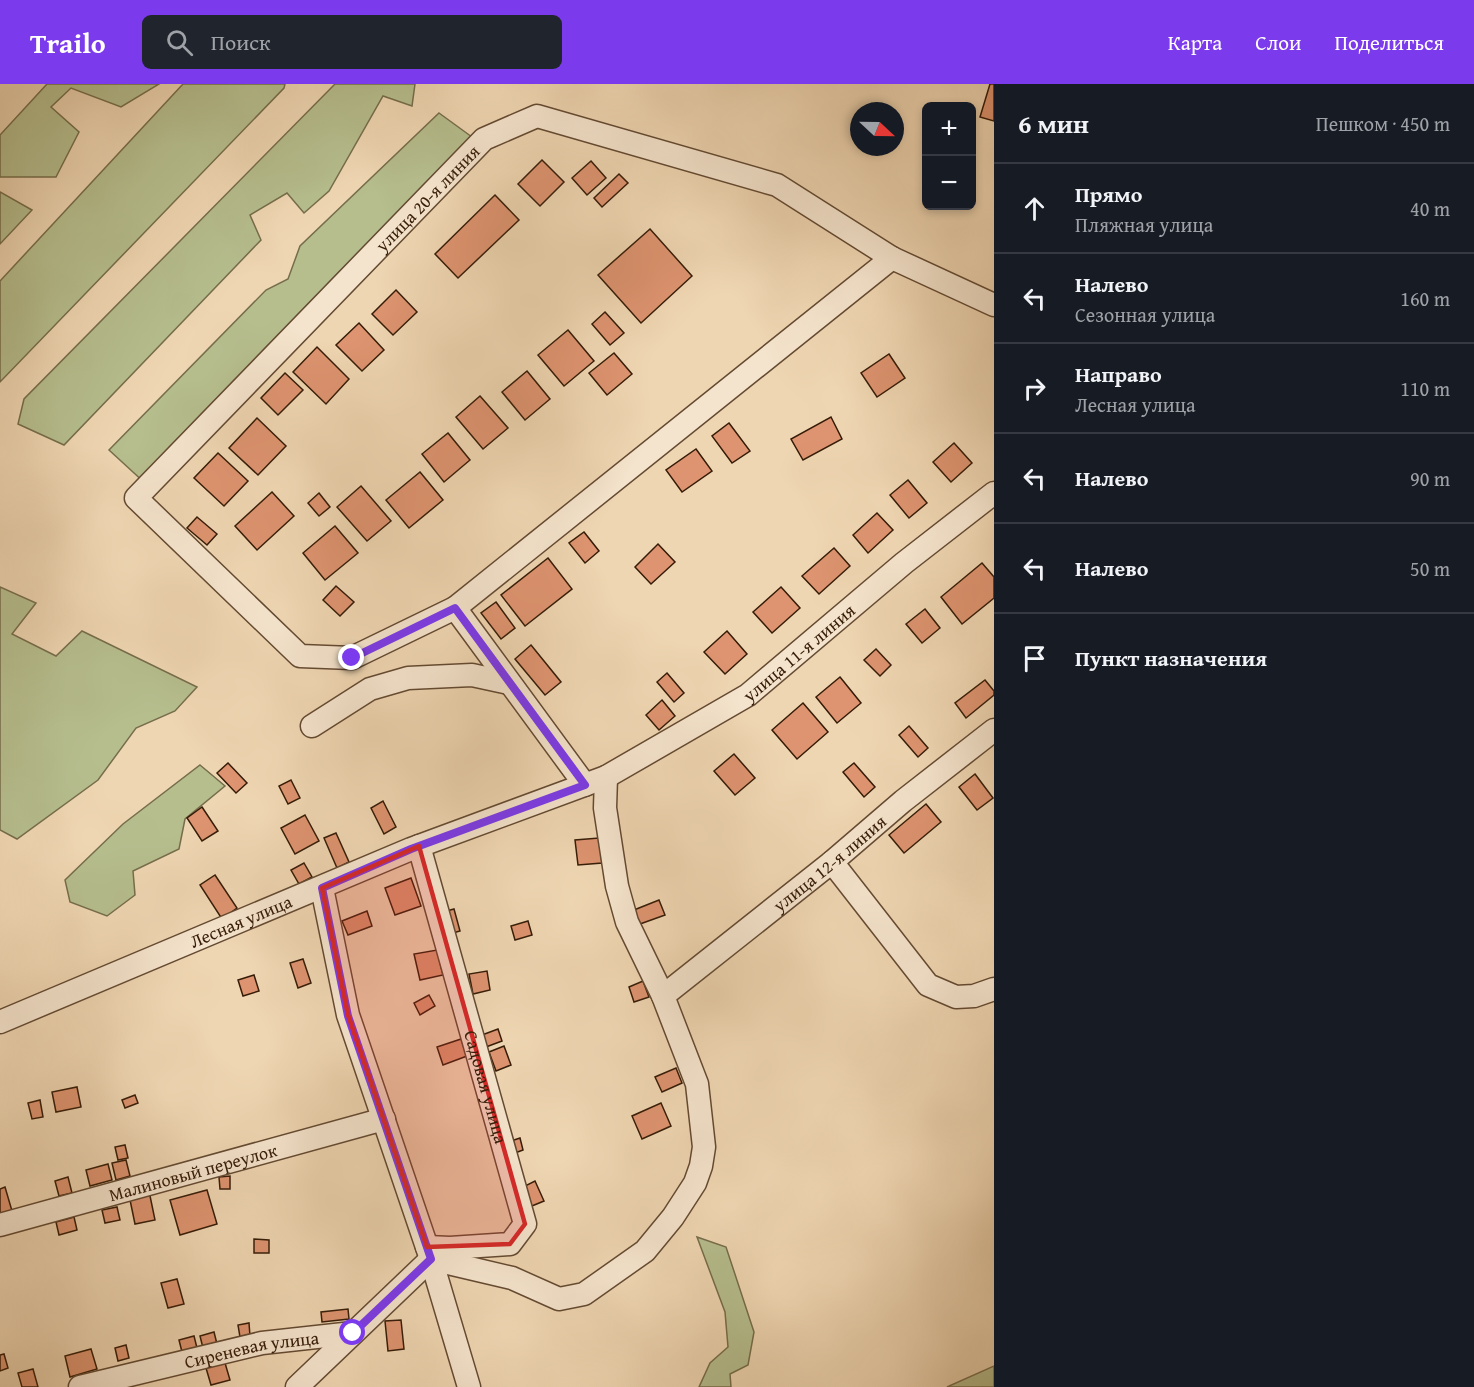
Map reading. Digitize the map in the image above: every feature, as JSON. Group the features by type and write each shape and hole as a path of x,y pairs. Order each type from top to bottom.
{"street":[{"name":"улица 20-я линия","path":"455,608 352,658 300,656 136,498 484,140 537,116 777,185 892,258 994,305"},
{"path":"585,785 455,608 892,258"},
{"name":"улица 11-я линия","path":"585,785 606,777 748,695 904,563 994,493"},
{"path":"312,726 370,689 408,678 472,675 509,683"},
{"name":"улица 12-я линия","path":"663,996 994,730"},
{"path":"429,1253 512,1278 559,1299 584,1294 645,1251 674,1217 695,1183 704,1147 698,1084 663,996 627,922 617,886 605,808 606,777"},
{"name":"Лесная улица","path":"0,1022 419,846 585,785"},
{"name":"Садовая улица","path":"419,846 525,1224 510,1244 450,1248 429,1253"},
{"path":"832,862 928,985 956,997 974,996 994,989"},
{"path":"322,888 348,1016 429,1253 469,1387"},
{"name":"Малиновый переулок","path":"0,1225 384,1119"},
{"path":"297,1387 322,1376 353,1333 429,1253"},
{"name":"Сиреневая улица","path":"80,1387 262,1343 353,1333"}],"highlighted area":[{"path":"419,846 525,1224 510,1244 427,1247 348,1015 322,888"}],"green space":[{"path":"47,84 159,84 121,107 71,88 51,107 79,132 56,177 0,177 0,135"},
{"path":"183,84 285,84 284,88 0,382 0,281"},
{"path":"335,84 415,84 412,106 383,96 329,191 304,213 287,193 250,215 261,240 64,445 18,424 24,399"},
{"path":"439,113 483,145 146,484 109,450 266,290 288,279 300,246"},
{"path":"0,192 32,210 0,244"},
{"path":"0,587 36,603 12,634 56,656 82,631 197,687 175,711 136,728 98,780 17,839 0,830"},
{"path":"200,765 225,786 185,819 179,849 133,871 135,895 107,916 70,902 65,880 123,824"},
{"path":"697,1237 726,1247 754,1332 748,1365 730,1374 731,1387 699,1387 710,1363 728,1347 725,1312"},
{"path":"994,1366 994,1387 947,1387"}],"building":[{"path":"990,84 994,84 994,121 980,117"},
{"path":"542,160 564,182 540,206 518,184"},
{"path":"591,161 606,178 587,195 572,178"},
{"path":"619,174 628,183 602,207 594,198"},
{"path":"495,195 519,220 458,278 435,254"},
{"path":"650,229 692,276 641,323 598,275"},
{"path":"396,290 417,312 393,335 372,314"},
{"path":"605,312 624,333 610,345 592,324"},
{"path":"359,323 384,350 362,371 336,345"},
{"path":"568,330 594,361 564,386 538,355"},
{"path":"317,347 349,379 326,404 293,372"},
{"path":"614,353 632,374 607,395 589,373"},
{"path":"889,354 905,378 877,397 861,373"},
{"path":"527,371 550,399 525,420 502,392"},
{"path":"285,373 303,390 278,415 261,398"},
{"path":"480,396 508,428 483,449 456,417"},
{"path":"831,417 842,439 803,460 791,439"},
{"path":"257,418 286,446 258,475 229,448"},
{"path":"729,423 750,451 732,463 712,436"},
{"path":"448,433 470,460 444,482 422,454"},
{"path":"954,443 972,463 951,482 933,462"},
{"path":"696,449 712,471 682,492 666,470"},
{"path":"218,453 248,481 224,506 194,478"},
{"path":"420,472 443,500 409,528 386,500"},
{"path":"908,480 927,503 909,518 890,495"},
{"path":"361,486 391,521 367,541 337,507"},
{"path":"272,492 294,516 257,550 235,526"},
{"path":"319,493 330,507 319,516 308,503"},
{"path":"877,513 893,530 868,553 853,535"},
{"path":"197,517 217,534 207,545 187,528"},
{"path":"335,526 358,553 325,580 303,553"},
{"path":"584,532 599,551 585,563 569,543"},
{"path":"658,544 675,562 651,584 635,567"},
{"path":"834,548 850,566 819,594 802,576"},
{"path":"548,558 572,589 525,626 501,595"},
{"path":"982,563 994,577 994,598 962,624 941,597"},
{"path":"336,586 354,602 340,616 323,600"},
{"path":"781,587 800,608 772,633 753,612"},
{"path":"496,602 515,628 501,639 481,613"},
{"path":"925,609 940,628 922,643 906,624"},
{"path":"727,631 747,654 725,674 704,652"},
{"path":"531,645 561,682 545,695 515,659"},
{"path":"876,649 891,665 880,676 864,660"},
{"path":"667,673 684,693 674,702 657,682"},
{"path":"840,677 861,703 837,723 816,697"},
{"path":"985,680 994,691 994,695 966,718 955,703"},
{"path":"662,700 675,716 659,730 646,715"},
{"path":"803,703 828,732 797,759 772,730"},
{"path":"909,726 928,748 918,757 899,735"},
{"path":"734,754 755,778 735,795 714,771"},
{"path":"228,763 247,783 236,793 217,773"},
{"path":"854,763 875,787 864,797 843,772"},
{"path":"975,774 993,798 977,810 959,787"},
{"path":"291,780 300,798 288,804 279,786"},
{"path":"383,801 396,827 384,834 371,808"},
{"path":"926,804 941,822 904,853 889,835"},
{"path":"202,807 218,831 202,841 187,818"},
{"path":"305,815 319,841 295,854 281,828"},
{"path":"336,833 349,862 337,868 324,838"},
{"path":"599,838 602,863 578,865 575,840"},
{"path":"304,863 312,877 299,884 291,870"},
{"path":"215,875 237,908 222,919 200,885"},
{"path":"411,878 421,906 395,915 385,888"},
{"path":"659,900 665,915 640,924 634,910"},
{"path":"454,909 460,931 449,934 443,912"},
{"path":"367,911 372,926 348,935 342,921"},
{"path":"528,921 532,935 515,940 511,926"},
{"path":"437,950 443,975 420,980 414,954"},
{"path":"303,959 311,983 298,988 290,963"},
{"path":"487,971 490,990 473,994 469,974"},
{"path":"254,975 259,991 243,996 238,980"},
{"path":"643,981 649,997 634,1002 629,987"},
{"path":"429,995 435,1006 420,1015 414,1003"},
{"path":"498,1029 502,1041 486,1047 482,1035"},
{"path":"461,1039 467,1056 443,1065 437,1047"},
{"path":"504,1046 511,1065 496,1071 489,1052"},
{"path":"676,1068 682,1083 662,1092 655,1077"},
{"path":"77,1087 81,1107 56,1112 52,1092"},
{"path":"135,1095 138,1103 125,1108 122,1100"},
{"path":"40,1100 43,1117 32,1119 28,1103"},
{"path":"661,1103 671,1126 642,1139 632,1116"},
{"path":"520,1138 523,1150 515,1153 511,1141"},
{"path":"125,1145 128,1158 118,1160 115,1147"},
{"path":"126,1160 130,1176 116,1180 112,1163"},
{"path":"108,1164 112,1180 90,1186 86,1170"},
{"path":"230,1176 230,1189 220,1189 219,1177"},
{"path":"68,1177 72,1193 59,1196 55,1181"},
{"path":"535,1181 544,1201 527,1208 519,1189"},
{"path":"5,1187 12,1211 0,1214 0,1189"},
{"path":"207,1190 217,1224 180,1235 170,1200"},
{"path":"149,1191 155,1220 135,1224 129,1195"},
{"path":"117,1207 120,1220 105,1223 102,1210"},
{"path":"74,1217 77,1230 59,1235 56,1222"},
{"path":"254,1239 269,1240 269,1253 254,1253"},
{"path":"177,1279 184,1304 168,1308 161,1283"},
{"path":"348,1309 349,1319 322,1322 321,1312"},
{"path":"401,1320 404,1349 388,1351 385,1321"},
{"path":"249,1323 250,1336 240,1337 238,1325"},
{"path":"214,1332 217,1344 203,1348 200,1336"},
{"path":"194,1336 197,1348 182,1352 179,1340"},
{"path":"126,1345 129,1358 118,1361 115,1348"},
{"path":"91,1349 97,1369 70,1377 65,1356"},
{"path":"4,1354 8,1368 0,1371 0,1355"},
{"path":"225,1363 230,1380 211,1385 206,1368"},
{"path":"33,1369 38,1387 22,1387 18,1373"}],"route":[{"path":"352,658 455,608 585,785 411,849 322,888 348,1016 431,1259 353,1333"}]}
